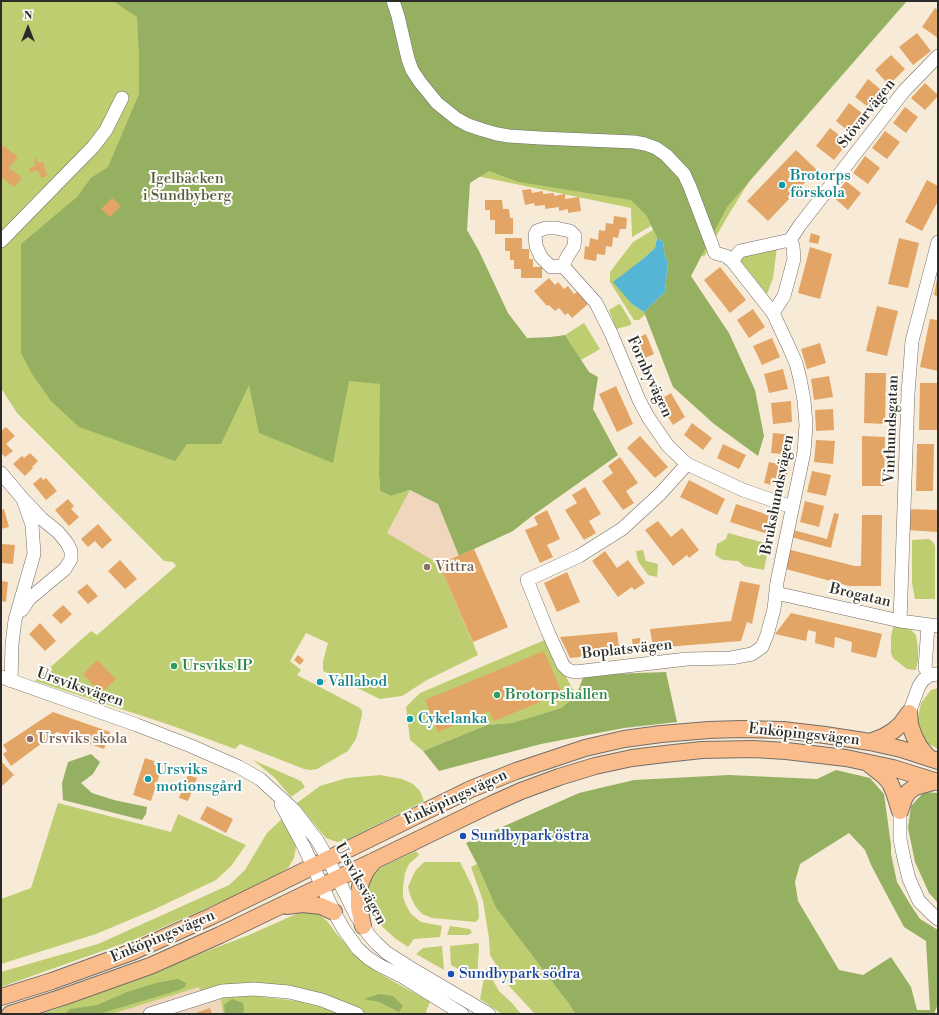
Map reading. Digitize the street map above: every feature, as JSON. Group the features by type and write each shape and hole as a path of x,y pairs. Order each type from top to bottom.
{"main road":[{"path":"870,742 893,731 901,724 909,713"},
{"path":"909,713 910,725 919,746 933,759"},
{"name":"Enköpingsvägen","path":"1,997 52,981 132,952 212,916 471,789 516,771 585,748 624,739 681,732 741,729 783,730 870,742 933,759"},
{"name":"Enköpingsvägen","path":"10,1014 150,966 213,938 453,822 521,791 595,766 632,758 702,750 786,750 867,762 937,781"},
{"path":"867,762 890,783 900,811"},
{"path":"900,811 908,792 915,787 937,781"},
{"path":"363,926 359,907 359,892 361,882 366,871 375,860"},
{"path":"275,908 307,904 321,906 334,912"}],"street":[{"path":"393,1 412,70 437,103 449,113 468,125 509,136 634,142 645,144 656,148 666,155 684,174 715,253 726,256 732,261 740,251 790,240 793,246 794,259 784,296 773,313"},
{"name":"Stövarvägen","path":"790,240 904,91 938,56"},
{"path":"1,241 93,147 106,130 122,98"},
{"name":"Vinthundsgatan","path":"900,621 908,394 912,341 938,242"},
{"name":"Brukshundsvägen","path":"732,261 773,313 796,363 805,406 806,425 804,452 776,593"},
{"name":"Fornbyvägen","path":"563,266 596,303 611,333 639,400 648,417 668,446 687,464 743,490 792,507"},
{"name":"Boplatsvägen","path":"687,464 660,494 622,529 579,556 527,580 563,665 568,670 575,672 688,659 731,658 752,654 762,647 767,635 774,609 776,593"},
{"path":"1,473 42,519 58,532 67,543 71,551 71,559 65,569 29,599 15,620"},
{"path":"6,679 15,620 34,554 32,525 23,499"},
{"name":"Brogatan","path":"776,593 900,621 934,626"},
{"path":"909,713 918,686 923,680 934,675 925,668 934,626"},
{"name":"Ursviksvägen","path":"6,679 137,725 191,746 260,779 294,810 317,840 369,935 387,953 489,1014"},
{"name":"Ursviksvägen","path":"276,793 313,866 334,912 357,948 379,965 403,977 462,1014"},
{"path":"900,811 900,839 909,879 919,901 938,919"},
{"path":"150,1014 222,991 254,989 289,992 322,1000 357,1014"}],"shaded area":[{"name":"Vittra","path":"410,490 438,504 459,556 474,549 508,627 473,642 478,655 372,561"},
{"path":"199,987 220,988 223,1014 112,1014"}],"green space":[{"name":"Igelbäcken i Sundbyberg","path":"1,1 891,1 821,66 704,257 650,212 646,215 651,226 632,237 631,208 438,168 374,383 381,384 380,491 391,496 410,490 387,533 439,564 478,655 427,680 402,696 380,699 323,671 323,661 328,643 306,633 290,661 301,670 297,675 360,708 362,711 356,739 348,751 317,769 310,770 240,744 235,749 170,725 35,681 91,631 97,635 176,566 173,562 164,561 17,413 1,388"},
{"name":"Igelbäcken i Sundbyberg","path":"113,1 907,1 727,207 691,276 729,333 755,390 764,436 758,456 714,424 673,387 644,312 665,292 668,261 665,257 663,242 657,238 646,215 631,200 519,182 489,171 470,183 467,230 479,251 508,313 527,338 565,335 589,372 598,377 593,409 618,455 513,531 459,556 438,504 410,490 391,496 380,491 380,384 349,381 333,463 259,433 249,385 221,444 187,444 175,461 79,427 51,401 32,374 21,353 21,244 77,197 91,178 108,167 139,94 137,17"},
{"path":"653,230 657,238 655,248 643,259 632,304 644,312 645,315 639,320 634,320 610,282 610,272 633,242"},
{"path":"777,247 773,278 767,294 740,260 742,257"},
{"path":"619,304 631,322 631,325 616,329 609,310"},
{"path":"584,323 600,349 581,360 565,335"},
{"path":"728,533 769,544 764,570 744,566 738,561 723,560 715,555 717,544 726,539"},
{"path":"929,539 935,546 935,599 915,599 912,583 912,540"},
{"path":"643,550 646,561 658,564 657,577 648,575 638,561 636,551"},
{"path":"894,624 911,630 916,635 918,660 916,670 907,669 893,658 891,653 891,636"},
{"name":"Brotorpshallen","path":"547,639 576,696 561,708 512,723 487,725 423,751 410,740 406,707 420,693"},
{"path":"666,672 677,722 624,728 541,744 439,771 423,751 487,725 512,723 561,708 576,696 584,675"},
{"path":"938,688 938,749 924,741 917,722 921,703 931,690"},
{"path":"91,754 100,762 93,774 81,783 92,793 114,800 147,807 146,814 142,820 63,800 62,783 68,762"},
{"path":"253,760 301,781 305,787 291,797 275,778"},
{"path":"836,770 870,778 884,794 891,854 897,882 920,919 938,930 938,1004 934,1014 575,1014 496,908 466,843 579,793 634,780 729,775 817,779","holes":["849,833 865,850 872,867 904,927 926,941 930,1010 917,1010 911,987 891,957 863,975 839,970 798,901 795,882 800,864"]},
{"path":"380,775 402,779 413,784 420,791 424,801 347,840 337,842 326,838 297,803 320,786 347,778"},
{"path":"924,792 938,793 938,903 929,893 915,862 908,828 911,806"},
{"path":"58,803 171,832 178,814 246,845 231,866 216,880 153,910 96,934 1,964 1,899 31,888"},
{"path":"284,817 296,847 294,858 288,868 264,883 136,939 1,987 1,972 98,944 229,885 245,870 267,833"},
{"path":"416,851 419,855 409,864 405,873 403,897 411,914 421,922 442,926 440,937 414,939 408,947 396,939 376,921 367,902 367,890 371,876 382,867"},
{"path":"424,862 460,862 472,886 478,903 479,918 476,922 432,918 422,914 415,906 408,887 415,871"},
{"path":"477,864 496,908 575,1014 535,1014 509,986 490,955 483,901 471,867"},
{"path":"301,912 318,914 327,921 360,960 377,972 430,1002 426,1012 428,1014 367,1014 332,999 310,993 201,994 199,987 112,1014 39,1014 249,935"},
{"path":"450,926 470,929 472,933 468,935 447,935"},
{"path":"478,943 477,980 451,965 450,946"},
{"path":"442,946 444,970 416,954 423,948"},
{"path":"486,968 499,991 521,1014 502,1014 480,999"},
{"path":"178,979 186,983 185,987 179,990 99,1014 65,1014 70,1009 97,1005 127,992 156,983"},
{"path":"380,994 393,996 403,1006 399,1012 379,1002 363,999"},
{"path":"247,995 298,1001 325,1008 339,1014 223,1014 221,998"},
{"path":"232,999 243,1003 243,1014 225,1014 224,1005"}],"water":[{"path":"657,238 663,242 665,257 668,261 665,292 644,312 632,304 613,282 655,248"}],"building":[{"path":"935,8 938,10 938,38 922,27"},
{"path":"917,33 931,51 913,65 899,47"},
{"path":"891,55 905,69 889,85 875,70"},
{"path":"868,79 885,93 872,110 855,97"},
{"path":"925,83 938,96 925,110 911,98"},
{"path":"849,103 867,117 853,135 836,121"},
{"path":"905,107 918,117 906,133 893,123"},
{"path":"830,128 848,142 834,160 816,146"},
{"path":"885,131 900,142 887,159 872,148"},
{"path":"2,145 18,157 9,168 22,178 14,187 1,177"},
{"name":"Brotorps förskola","path":"796,150 817,170 768,221 747,201"},
{"path":"865,156 880,168 868,184 853,173"},
{"path":"34,159 37,159 38,163 43,162 47,176 41,178 38,170 30,172 29,168 36,166"},
{"path":"927,180 938,186 938,201 922,231 905,222"},
{"path":"846,181 861,193 848,210 833,197"},
{"path":"531,189 532,193 543,191 543,194 554,193 554,196 565,194 565,199 579,197 581,211 568,213 568,209 559,211 559,207 545,209 545,205 535,206 534,203 525,205 522,190"},
{"path":"112,198 121,206 110,217 101,209"},
{"path":"485,200 502,200 503,209 509,209 510,218 513,218 513,234 495,234 495,220 490,220 490,210 485,210"},
{"path":"614,216 627,218 626,229 620,229 618,238 613,237 612,247 606,246 605,255 597,254 596,261 584,259 585,246 589,247 590,238 598,240 599,230 605,231 606,223 613,224"},
{"path":"811,233 820,236 818,244 809,242"},
{"path":"505,238 522,238 522,249 529,249 529,259 533,259 533,267 542,267 542,278 521,278 521,269 514,269 514,260 510,260 510,251 505,251"},
{"path":"899,238 919,243 908,288 888,284"},
{"path":"810,247 832,254 820,299 798,293"},
{"path":"720,267 746,300 730,313 704,280"},
{"path":"549,278 555,285 558,282 564,289 568,286 574,294 577,292 588,304 572,318 568,313 565,315 559,308 555,311 549,305 547,306 534,291"},
{"path":"938,279 938,296 934,295"},
{"path":"877,306 898,311 887,356 866,351"},
{"path":"753,309 765,327 749,338 737,320"},
{"path":"930,319 938,320 938,371 920,367"},
{"path":"646,334 654,354 638,361 629,342"},
{"path":"772,338 780,357 762,365 753,346"},
{"path":"820,343 826,363 807,369 801,349"},
{"path":"783,369 788,389 769,393 764,374"},
{"path":"865,373 886,373 885,424 864,423"},
{"path":"829,376 833,397 814,400 811,379"},
{"path":"920,383 938,383 938,430 919,430"},
{"path":"616,386 633,424 617,432 599,394"},
{"path":"671,393 685,417 673,425 658,401"},
{"path":"791,401 792,422 773,424 771,403"},
{"path":"833,409 834,430 816,431 815,410"},
{"path":"692,423 712,438 703,450 684,435"},
{"path":"6,427 15,436 6,444 13,451 5,457 1,453 1,431"},
{"path":"773,433 793,435 791,455 771,453"},
{"path":"640,436 668,467 655,478 627,448"},
{"path":"862,436 885,437 884,486 862,486"},
{"path":"816,440 835,441 833,464 814,462"},
{"path":"723,444 746,455 739,469 717,458"},
{"path":"917,444 934,444 933,491 916,491"},
{"path":"30,453 38,461 25,476 13,464 22,456 24,458"},
{"path":"620,457 638,483 626,491 634,503 623,510 602,481 613,473 608,466"},
{"path":"769,462 789,466 785,488 764,483"},
{"path":"812,471 831,475 826,496 807,492"},
{"path":"41,477 43,480 46,478 57,491 46,500 33,484"},
{"path":"689,480 725,499 717,515 680,497"},
{"path":"585,487 601,514 589,521 596,533 584,540 565,510 577,503 572,495"},
{"path":"68,499 74,506 71,509 79,517 69,526 55,510"},
{"path":"805,501 824,506 819,527 800,522"},
{"path":"736,504 777,518 771,535 730,522"},
{"path":"4,509 9,527 1,529 1,510"},
{"path":"907,509 938,510 938,532 906,530"},
{"path":"547,510 560,539 547,545 553,557 540,563 525,530 538,525 534,517"},
{"path":"834,513 839,514 831,548 791,537 793,530 827,539"},
{"path":"862,515 882,515 881,586 849,586 782,568 787,549 855,566 861,566"},
{"path":"658,521 671,537 682,528 699,550 689,558 687,555 673,566 645,530"},
{"path":"98,524 112,540 102,549 95,541 88,547 81,539"},
{"path":"2,544 15,545 13,564 1,563"},
{"path":"474,549 508,627 473,642 439,564"},
{"path":"605,551 617,568 628,560 645,583 634,590 632,587 618,597 592,561"},
{"path":"120,560 137,579 125,589 108,571"},
{"path":"938,561 938,590 937,589"},
{"path":"567,572 580,602 557,612 544,583"},
{"path":"1,581 8,582 6,602 1,601"},
{"path":"740,581 760,585 752,624 747,622 741,641 653,648 650,629 731,621"},
{"path":"87,584 98,596 88,604 77,592"},
{"path":"63,605 72,614 61,624 52,615"},
{"path":"791,613 882,634 876,658 851,652 852,642 835,637 834,648 815,643 816,632 808,630 806,641 775,634"},
{"path":"40,623 56,641 45,651 29,634"},
{"path":"617,632 620,653 570,658 560,637"},
{"path":"640,638 642,649 633,650 632,639"},
{"path":"544,651 562,693 494,721 489,711 438,732 425,700"},
{"path":"298,655 304,660 300,665 294,660"},
{"path":"97,660 116,679 101,693 83,674"},
{"name":"Vallabod","path":"319,677 326,681 322,686 315,683"},
{"name":"Ursviks skola","path":"53,712 110,732 104,749 57,732 11,766 3,754 7,751 3,745"},
{"name":"Ursviks motionsgård","path":"145,758 163,764 151,801 133,795"},
{"path":"1,761 14,775 1,787"},
{"path":"188,775 197,778 188,801 179,798"},
{"path":"207,806 233,819 226,833 200,819"},
{"path":"210,1008 212,1013 193,1014"}],"place":[{"name":"Brotorps förskola","path":"782,185"},
{"name":"Vittra","path":"427,567"},
{"name":"Ursviks IP","path":"174,666"},
{"name":"Vallabod","path":"320,682"},
{"name":"Brotorpshallen","path":"497,695"},
{"name":"Cykelanka","path":"410,719"},
{"name":"Ursviks skola","path":"30,739"},
{"name":"Ursviks motionsgård","path":"148,779"},
{"name":"Sundbypark östra","path":"463,836"},
{"name":"Sundbypark södra","path":"451,974"}]}
